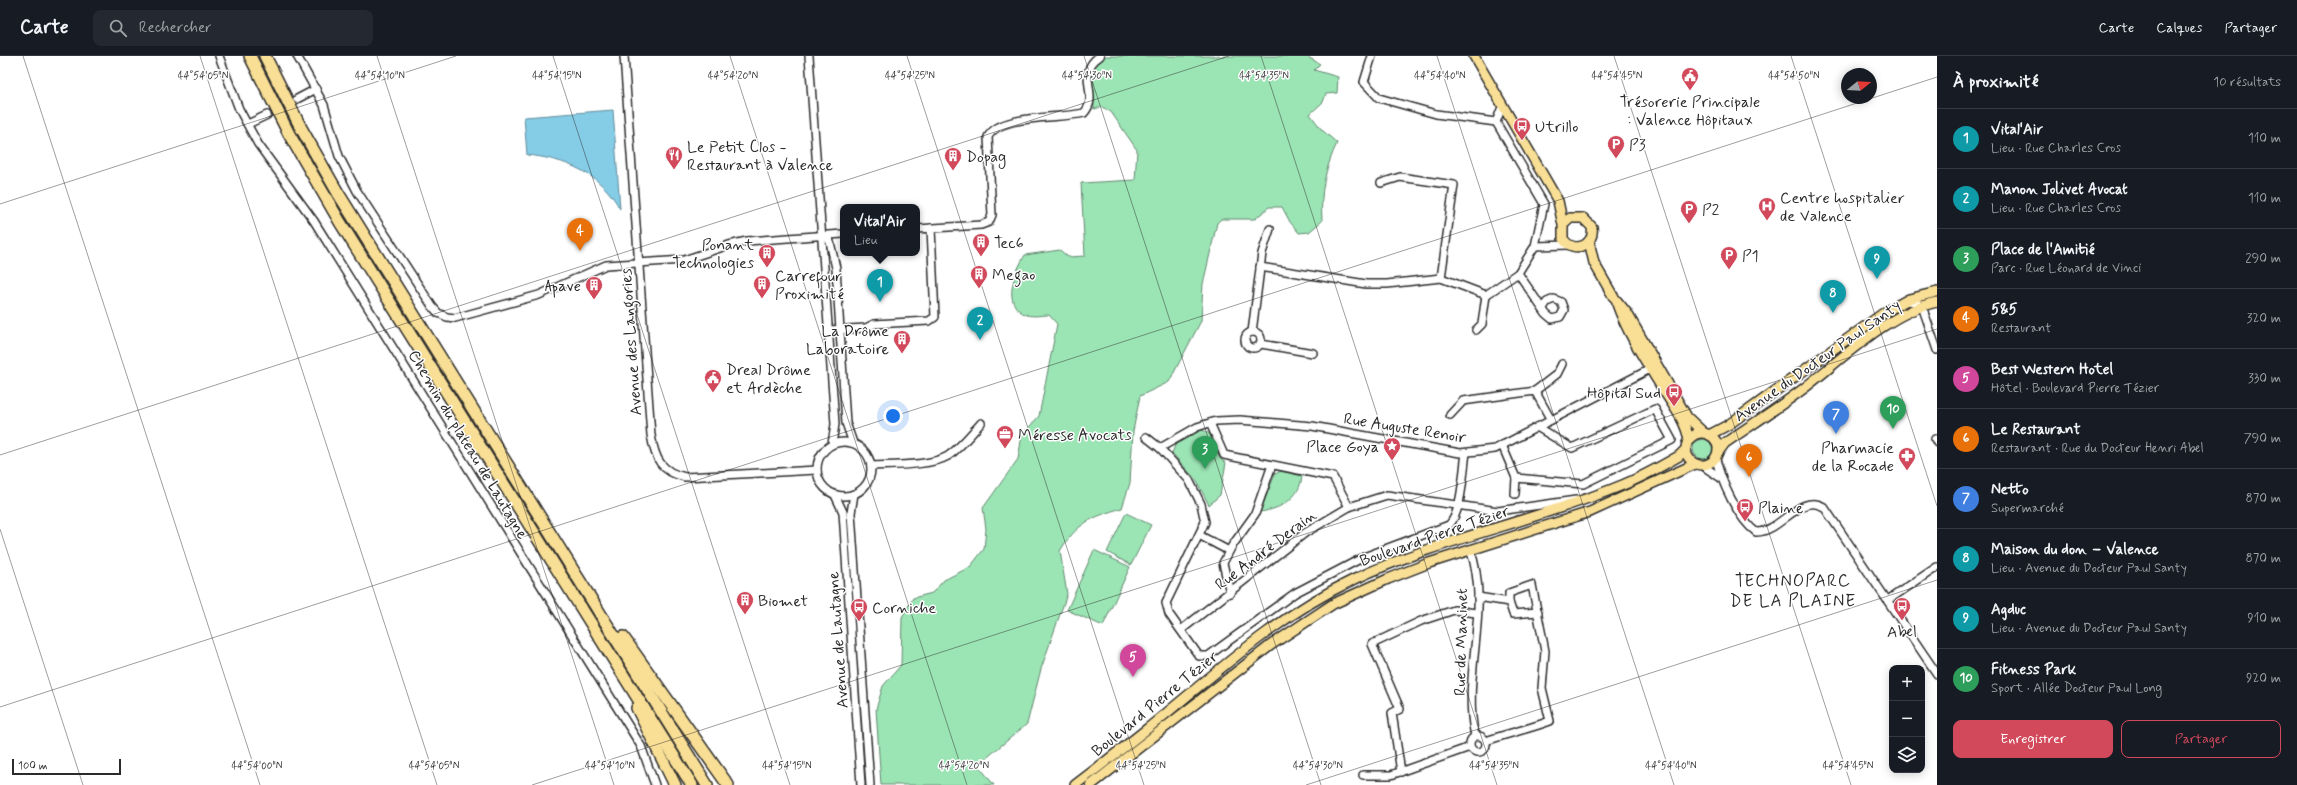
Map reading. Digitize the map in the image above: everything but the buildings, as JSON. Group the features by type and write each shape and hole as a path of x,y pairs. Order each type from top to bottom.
{"highway":[{"path":"250,56 289,134 340,222 692,785"},
{"path":"265,56 301,128 338,193 707,785"},
{"path":"548,531 728,785"},
{"path":"597,631 675,785"}],"main road":[{"path":"1474,56 1502,107 1558,201 1575,216 1583,218 1590,223 1593,232 1589,241 1594,263 1613,296 1626,313 1654,367 1683,422 1688,445 1687,455 1699,465 1717,455 1716,441 1687,417 1654,367"},
{"path":"1558,201 1563,230 1573,246 1594,263"},
{"path":"1563,230 1575,216"},
{"path":"1573,246 1589,241"},
{"name":"Avenue du Docteur Paul Santy","path":"1707,434 1728,425 1879,316 1905,301 1937,292"},
{"name":"Avenue du Docteur Paul Santy","path":"1717,455 1726,443 1889,323 1922,306 1937,302"},
{"path":"1688,445 1693,436 1707,434"},
{"name":"Boulevard Pierre Tézier","path":"1075,785 1147,729 1255,640 1327,593 1382,566 1584,500 1644,476 1679,456 1688,445"},
{"name":"Boulevard Pierre Tézier","path":"1091,785 1224,680 1304,621 1333,604 1388,579 1470,549 1590,512 1699,465"}],"street":[{"name":"Chemin du plateau de Lautagne","path":"219,56 230,90 258,144 314,220 637,740 655,785"},
{"path":"297,56 324,105 339,156 357,191 415,282 438,313 447,317 455,318 539,295 606,265 684,260 729,245 747,241 840,234"},
{"name":"Avenue des Langories","path":"624,56 651,436 654,451 661,465 672,474 698,478 817,470"},
{"path":"809,56 824,236 828,330 835,424 832,444"},
{"path":"920,229 981,225 985,224 991,219 988,137 991,131 1010,122 1084,113 1089,107 1090,98 1088,72 1091,64 1100,56"},
{"path":"1372,56 1364,82 1379,98 1436,114 1496,122"},
{"path":"297,99 316,89"},
{"path":"1496,122 1502,107"},
{"path":"248,124 267,114"},
{"path":"1476,330 1482,324 1486,295 1518,273 1535,246 1544,204 1496,122"},
{"path":"1382,183 1400,177 1454,185 1441,278"},
{"path":"828,330 866,328 874,324 929,321 935,317 931,228"},
{"path":"1270,229 1260,267 1252,332 1246,336 1245,342 1249,347 1255,348 1261,344 1313,353"},
{"path":"1544,246 1555,242 1563,230"},
{"path":"824,236 830,242 836,268 846,423 854,443 868,454 872,466 868,483 854,494 835,495 822,485 817,470 819,458 832,444 839,442 854,443"},
{"path":"1535,246 1573,246"},
{"path":"1260,267 1366,284 1387,284 1441,278 1486,295"},
{"path":"1518,273 1543,308"},
{"path":"1905,301 1916,302 1922,306 1937,350"},
{"path":"1252,332 1258,334 1261,344"},
{"path":"1450,415 1463,402 1534,391 1557,374 1562,364"},
{"name":"Rue Auguste Renoir","path":"1160,448 1197,427 1210,422 1240,420 1312,426 1466,453 1495,449 1654,367"},
{"path":"1534,391 1551,420"},
{"path":"1516,478 1583,484 1672,440 1655,409 1572,448 1537,427"},
{"path":"1210,422 1224,455 1332,478 1349,507"},
{"path":"872,466 929,462 943,458 956,449 981,423"},
{"path":"1146,437 1160,448 1189,480 1201,504 1205,522 1166,603 1169,614 1199,656 1208,656 1295,593 1364,557 1449,526 1454,519 1458,506 1466,453"},
{"path":"1502,445 1516,478 1515,494"},
{"path":"1717,455 1721,478 1746,522 1756,532 1772,528 1808,504 1815,503 1824,507 1937,674"},
{"path":"1230,593 1223,563 1229,551 1255,514 1272,465"},
{"path":"1699,465 1721,478"},
{"name":"Avenue de Lautagne","path":"854,494 851,513 870,785"},
{"name":"Avenue de Lautagne","path":"835,495 843,512 861,785"},
{"name":"Rue André Derain","path":"1181,630 1230,593 1249,575 1305,533 1349,507 1387,495 1498,511 1584,500"},
{"path":"1199,535 1229,551"},
{"name":"Rue de Maninet","path":"1470,549 1478,597 1472,670 1475,736"},
{"path":"1888,600 1937,567"},
{"path":"1486,741 1512,732 1521,732 1550,721 1542,688 1546,651 1538,612 1532,585 1509,593 1509,602 1512,614 1538,612"},
{"path":"1478,597 1509,602"},
{"path":"1401,772 1392,713 1400,709 1372,644 1421,621 1454,610 1476,613"},
{"path":"1475,736 1482,736 1486,741 1486,748 1481,752 1475,752 1470,747 1470,740 1475,736"},
{"path":"1363,775 1391,775 1470,747"}],"green space":[{"path":"1105,56 1306,56 1320,64 1314,70 1338,77 1337,93 1326,94 1323,102 1310,114 1322,130 1337,143 1329,162 1324,181 1322,221 1309,232 1299,233 1290,222 1282,207 1269,207 1255,219 1221,219 1217,223 1203,284 1201,321 1169,382 1140,396 1133,431 1130,483 1122,508 1086,522 1066,541 1060,551 1067,594 1041,669 1027,724 978,765 994,785 881,785 876,709 883,686 901,665 902,617 913,598 932,593 944,580 970,567 984,549 986,529 983,508 1018,459 1022,435 1039,416 1057,324 1049,315 1029,316 1019,310 1014,304 1012,288 1017,270 1025,255 1060,250 1068,257 1085,256 1081,183 1135,180 1137,150 1111,112 1102,107 1094,109 1091,80 1092,74 1098,62"},
{"path":"1202,430 1210,434 1220,459 1226,463 1220,495 1209,505 1196,480 1172,453 1176,443"},
{"path":"1703,439 1710,442 1713,449 1710,456 1703,459 1696,456 1693,449 1696,442"},
{"path":"1281,471 1302,476 1298,490 1282,505 1260,512 1275,474"},
{"path":"1126,513 1151,525 1131,565 1107,552"},
{"path":"1094,550 1130,567 1103,626 1067,610"}],"water":[{"path":"613,110 620,209 603,186 581,170 555,160 527,155 524,117"}],"tunnel":[{"path":"267,115 297,99"}],"place":[{"name":"Trésorerie Principale : Valence Hôpitaux","path":"1690,91"},
{"name":"Utrillo","path":"1522,141"},
{"name":"P3","path":"1616,159"},
{"name":"Le Petit Clos - Restaurant à Valence","path":"674,170"},
{"name":"Dopag","path":"953,171"},
{"name":"Centre hospitalier de Valence","path":"1767,221"},
{"name":"P2","path":"1689,224"},
{"name":"5&5","path":"580,251"},
{"name":"Tec6","path":"981,257"},
{"name":"Ponant Technologies","path":"767,268"},
{"name":"P1","path":"1729,270"},
{"name":"Agduc","path":"1877,279"},
{"name":"Megao","path":"979,289"},
{"name":"Carrefour Proximité","path":"762,299"},
{"name":"Apave","path":"594,300"},
{"name":"Vital'Air","path":"880,302"},
{"name":"Maison du don – Valence","path":"1833,313"},
{"name":"Manon Jolivet Avocat","path":"980,340"},
{"name":"La Drôme Laboratoire","path":"902,354"},
{"name":"Dreal Drôme et Ardèche","path":"713,393"},
{"name":"Hôpital Sud","path":"1674,407"},
{"name":"Fitness Park","path":"1893,429"},
{"name":"Netto","path":"1836,434"},
{"name":"Méresse Avocats","path":"1005,449"},
{"name":"Place Goya","path":"1392,461"},
{"name":"Place de l'Amitié","path":"1205,469"},
{"name":"Pharmacie de la Rocade","path":"1907,471"},
{"name":"Le Restaurant","path":"1749,477"},
{"name":"Plaine","path":"1745,522"},
{"name":"Biomet","path":"745,615"},
{"name":"Abel","path":"1902,621"},
{"name":"Corniche","path":"859,622"},
{"name":"Best Western Hotel","path":"1133,677"}],"district":[{"name":"TECHNOPARC DE LA PLAINE","path":"1793,590"}]}
